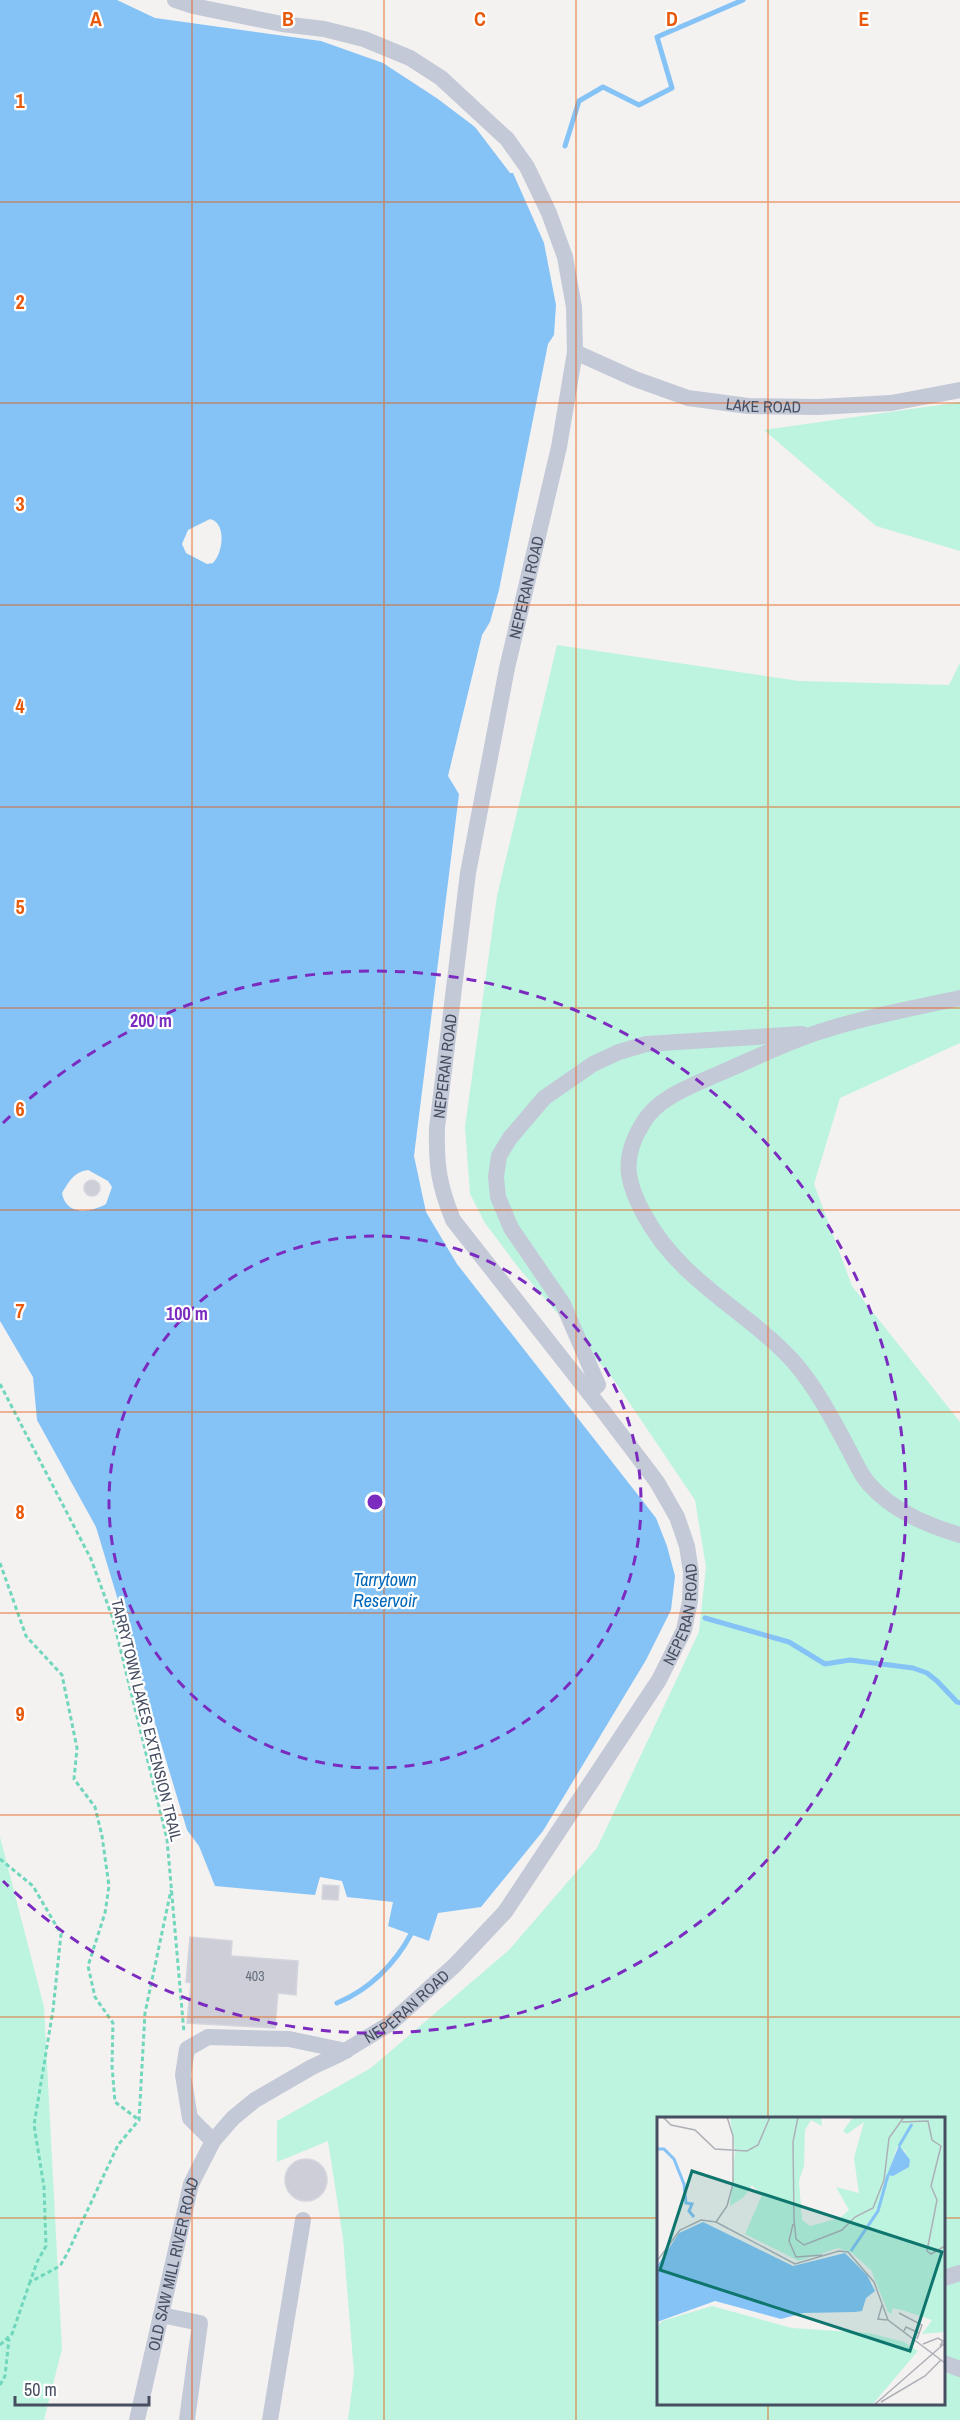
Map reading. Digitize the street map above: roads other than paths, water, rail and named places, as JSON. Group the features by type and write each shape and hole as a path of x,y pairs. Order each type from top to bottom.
{"street":[{"name":"NEPERAN ROAD","path":"176,0 364,39 410,58 441,78 507,139 527,167 549,213 565,257 574,307 575,352 560,447 507,668 468,873 437,1128 436,1164 442,1191 453,1220 657,1482 677,1517 687,1546 691,1572 690,1601 684,1630 659,1680 505,1912 455,1965 391,2023 346,2051 312,2067 264,2095 233,2118"},
{"name":"LAKE ROAD","path":"575,352 635,379 688,398 748,406 818,407 891,403 960,390"},
{"path":"960,998 816,1033 700,1082 660,1104 643,1122 632,1146 627,1166 631,1188 646,1218 668,1250 706,1289 746,1318 794,1362 830,1415 869,1484 899,1509 934,1527 960,1535"},
{"path":"589,1393 598,1385 586,1353 563,1304 511,1228 498,1197 496,1177 500,1156 510,1138 544,1098 593,1064 619,1052 646,1044 816,1033"},
{"path":"213,2140 189,2118 183,2075 187,2049 208,2037 289,2039 346,2051"},
{"name":"OLD SAW MILL RIVER ROAD","path":"137,2420 190,2184 213,2140 233,2118"},
{"path":"270,2420 303,2220"},
{"path":"945,2278 960,2273"},
{"path":"161,2315 200,2323 187,2420"},
{"path":"945,2363 960,2369"}],"water":[{"name":"Tarrytown Reservoir","path":"0,0 117,0 155,18 321,41 383,63 438,99 475,127 510,173 513,173 544,243 556,305 554,335 548,344 499,590 490,622 482,635 448,776 459,794 414,1156 426,1212 457,1264 656,1518 675,1576 671,1610 646,1660 543,1831 481,1907 438,1913 429,1941 388,1926 393,1902 347,1897 342,1881 320,1877 315,1895 215,1886 199,1846 187,1830 96,1527 37,1420 33,1377 0,1321","holes":["210,519 219,526 222,539 216,558 213,563 207,564 186,553 182,544 188,530","88,1170 108,1181 112,1187 106,1204 86,1211 73,1209 68,1206 62,1193 75,1175"]}],"waterway":[{"path":"565,146 579,101 603,87 639,105 672,88 657,37 743,0"},
{"path":"705,1618 789,1642 825,1664 850,1660 913,1668 927,1673 960,1703"},
{"path":"337,2003 360,1991 380,1975 397,1956 411,1934"}]}
